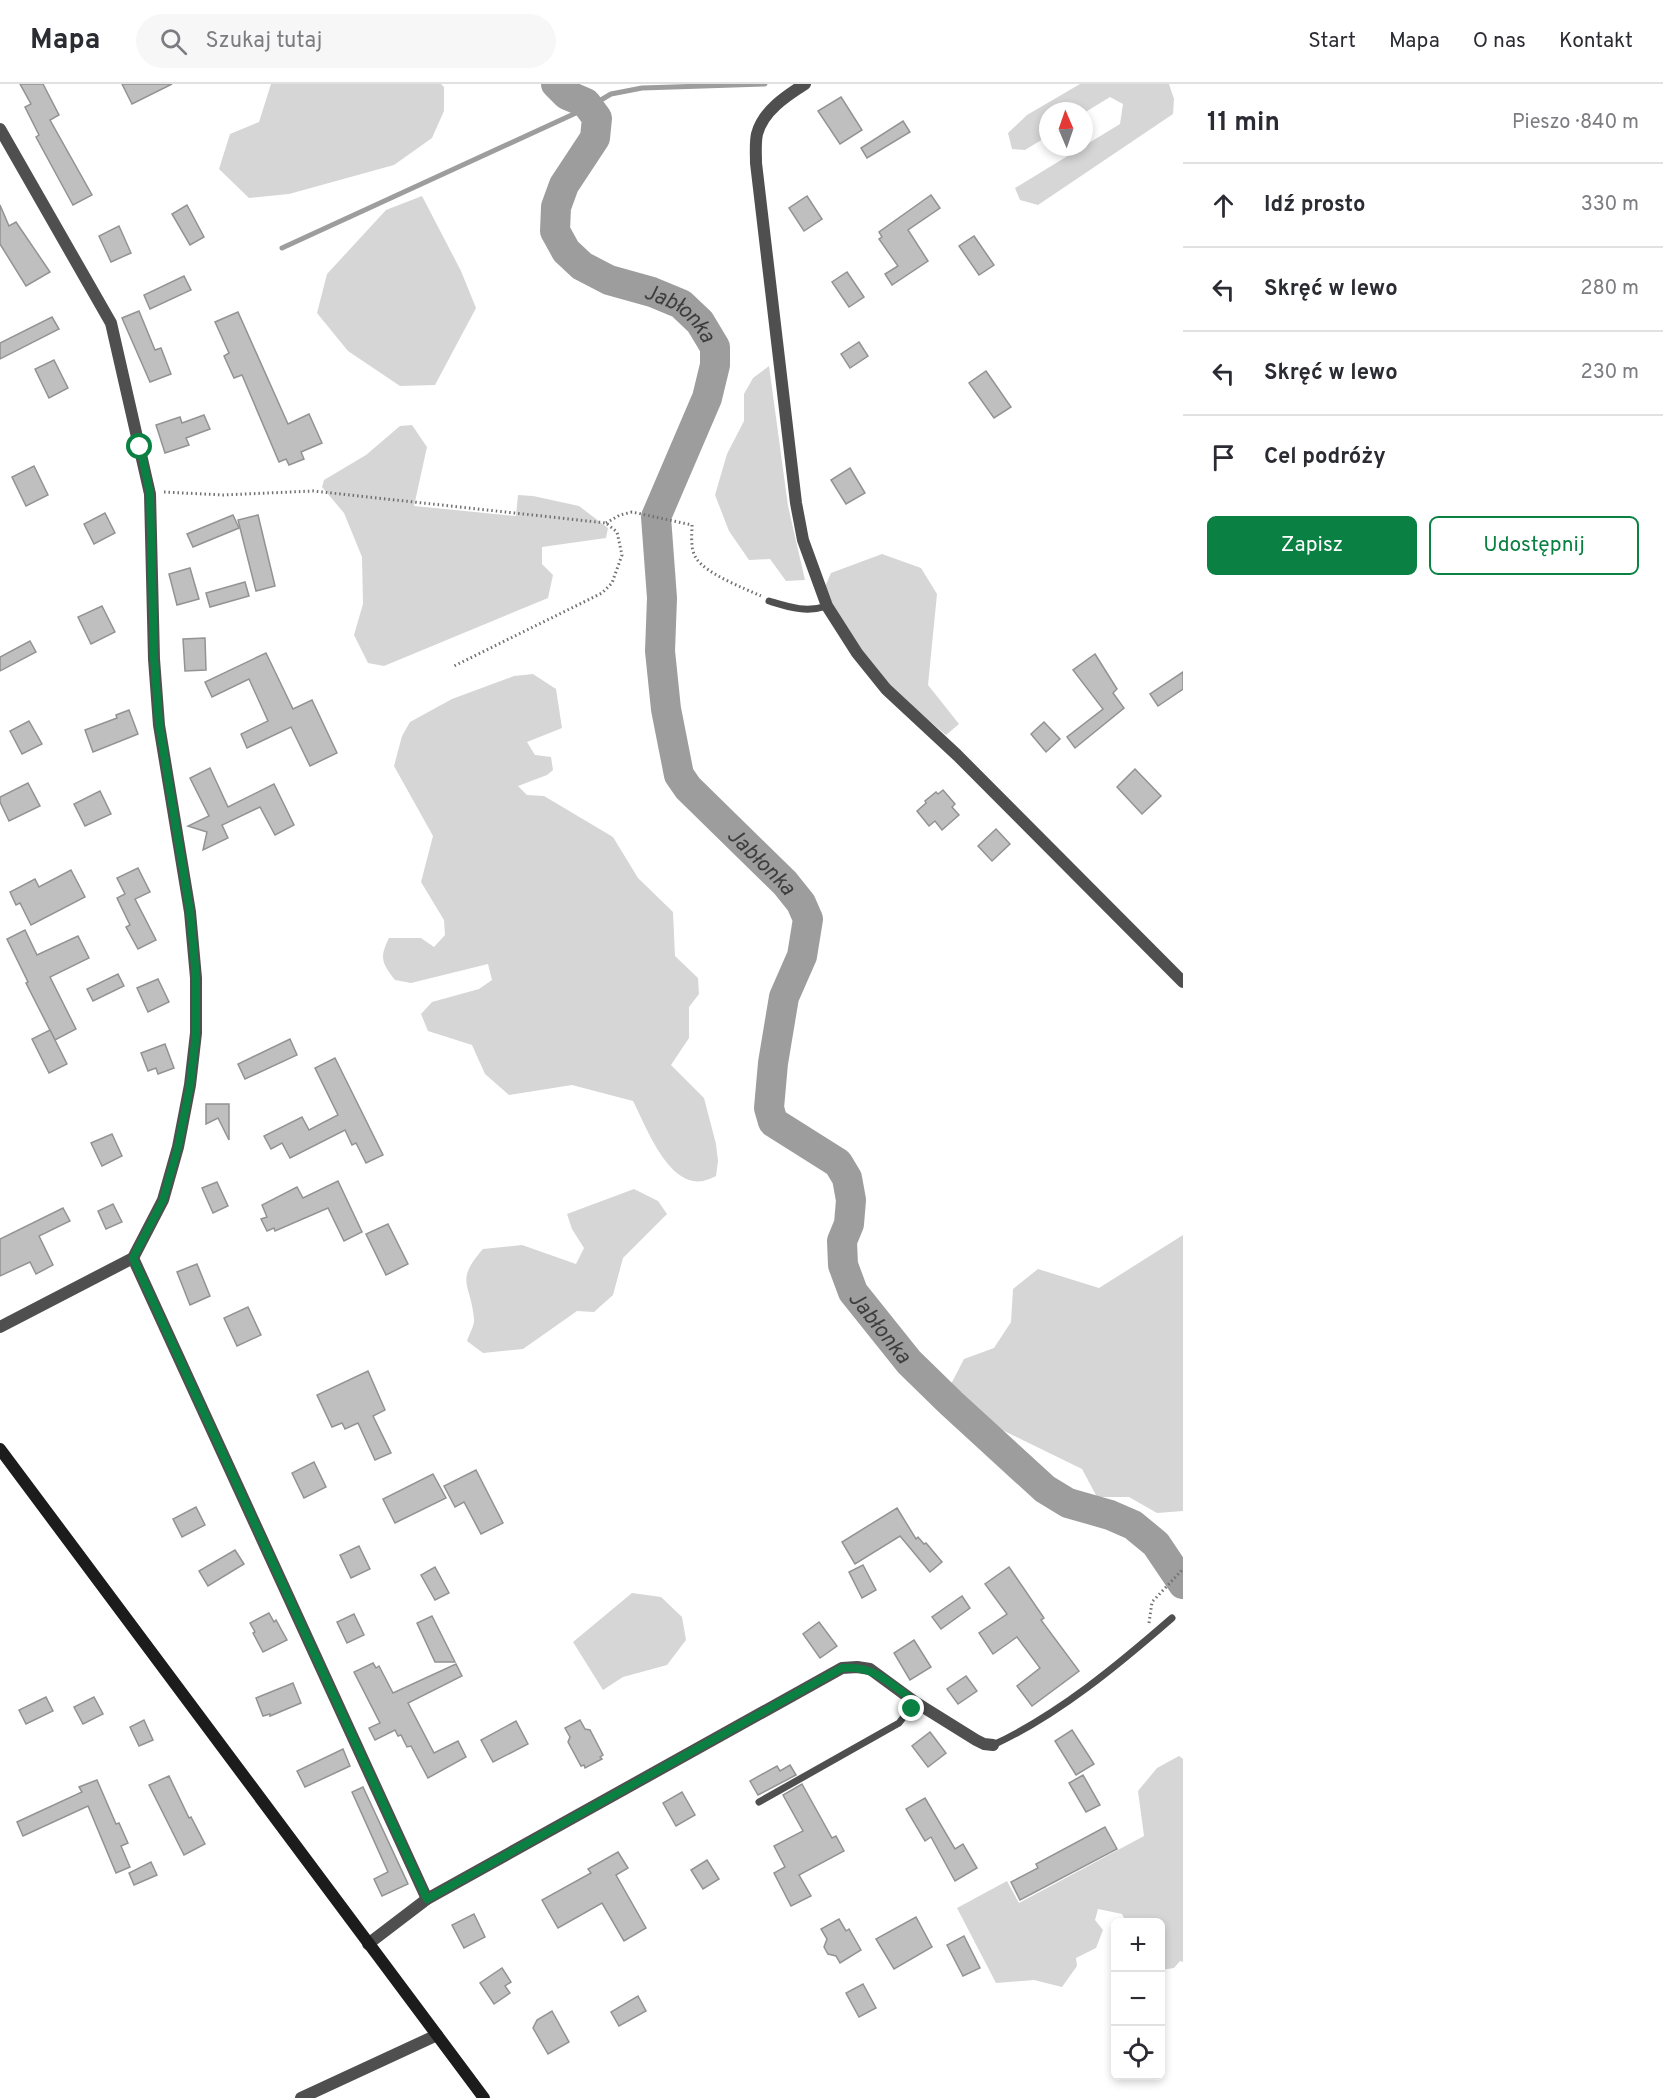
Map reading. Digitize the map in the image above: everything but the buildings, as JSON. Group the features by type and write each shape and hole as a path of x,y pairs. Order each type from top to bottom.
{"main road":[{"path":"0,1449 484,2098"}],"street":[{"path":"805,84 767,115 757,134 756,163 796,503 803,540 827,606 857,653 886,688 957,755 1183,982"},
{"path":"0,129 111,323 150,494 154,658 159,724 190,912 196,978 196,1034 190,1085 178,1147 163,1200 133,1258 0,1327"},
{"path":"133,1258 427,1899"},
{"path":"368,1944 427,1899 842,1668 857,1667 870,1670 915,1702 976,1740 993,1745"},
{"path":"302,2098 437,2035"}],"lane":[{"path":"769,601 804,610 827,606"},
{"path":"993,1745 1019,1733 1071,1698 1148,1640 1172,1618"},
{"path":"759,1802 899,1724 915,1702"}],"path":[{"path":"150,494 168,492 223,495 313,491 606,523 617,532 622,555 612,583 602,593 454,666"},
{"path":"606,523 620,514 632,512 692,525 692,545 695,557 705,568 769,601"},
{"path":"1148,1640 1152,1602 1183,1569"}],"shaded area":[{"path":"271,84 441,84 444,87 444,111 432,138 394,165 289,194 249,198 219,169 230,134 259,122"},
{"path":"1080,84 1169,84 1174,99 1173,114 1038,205 1020,200 1015,188 1068,156 1093,156 1093,140 1120,124 1123,104 1110,97 1093,107 1093,102 1049,102"},
{"path":"1039,108 1039,141 1025,150 1012,149 1008,133 1027,115"},
{"path":"422,196 461,271 476,308 435,385 400,386 348,351 317,313 327,274 386,210"},
{"path":"769,366 788,506 805,580 786,581 770,559 749,560 729,531 715,495 727,454 744,421 744,394 753,378"},
{"path":"412,425 427,447 414,506 516,516 518,495 533,496 579,506 608,528 606,538 542,547 542,564 553,575 548,598 384,666 368,663 354,635 363,604 362,557 344,513 322,487 324,480 366,455 400,426"},
{"path":"882,554 921,568 937,594 928,685 959,724 946,735 891,688 857,645 824,589 831,573"},
{"path":"533,674 556,689 562,728 527,742 535,755 551,757 553,770 547,775 518,786 527,795 544,796 613,837 638,878 673,912 675,956 698,978 699,994 689,1007 689,1038 671,1065 704,1098 718,1161 716,1176 706,1180 690,1180 679,1175 669,1165 652,1139 633,1101 572,1085 509,1095 485,1074 472,1045 428,1031 421,1014 432,1002 479,989 492,980 488,964 411,983 395,980 383,960 389,938 421,938 434,947 445,935 444,920 421,882 433,836 394,766 402,736 410,722 452,699 514,676"},
{"path":"634,1189 658,1201 667,1214 623,1258 613,1295 594,1312 577,1311 523,1349 483,1353 467,1341 474,1321 466,1283 467,1276 474,1260 483,1249 522,1245 576,1264 584,1248 572,1229 567,1214"},
{"path":"1183,1235 1183,1511 1157,1513 1129,1497 1097,1497 1082,1469 992,1425 950,1386 964,1359 994,1348 1011,1322 1013,1289 1038,1269 1099,1288"},
{"path":"632,1593 661,1597 682,1617 686,1640 667,1665 623,1677 603,1690 573,1642"},
{"path":"1179,1756 1183,1759 1183,1962 1180,1961 1174,1968 1165,1969 1165,1918 1124,1918 1122,1914 1098,1909 1095,1920 1103,1930 1096,1948 1076,1958 1077,1966 1062,1987 1034,1980 996,1983 957,1908 1007,1881 1019,1903 1144,1836 1138,1791 1157,1768"}],"waterway":[{"name":"Jabłonka","path":"556,84 567,95 586,103 597,118 595,138 564,185 556,207 555,231 566,251 582,266 609,280 652,292 681,304 700,322 715,347 715,365 707,398 656,517 662,598 660,651 666,709 679,775 688,788 785,883 801,903 808,919 802,956 784,997 773,1063 769,1108 773,1122 838,1163 847,1178 851,1200 849,1224 842,1241 843,1265 853,1292 909,1362 1045,1489 1068,1503 1110,1515 1133,1525 1156,1544 1183,1584"},
{"path":"282,248 589,107 611,94 642,88 765,84"}],"route":[{"path":"140,447 150,494 154,658 159,724 190,912 196,978 196,1034 190,1085 178,1147 163,1200 133,1258 427,1899 842,1668 857,1667 870,1670 915,1702 912,1709"}]}
